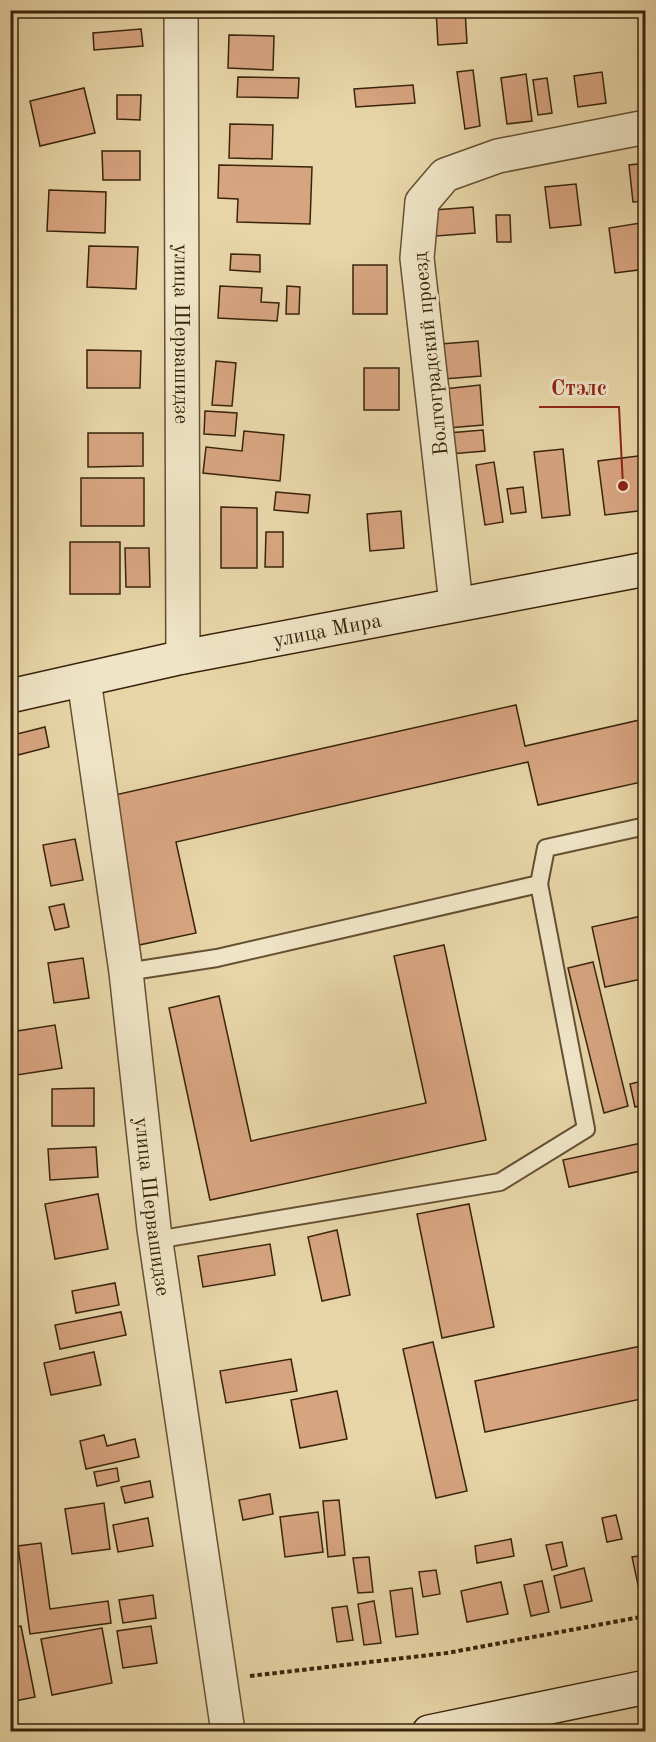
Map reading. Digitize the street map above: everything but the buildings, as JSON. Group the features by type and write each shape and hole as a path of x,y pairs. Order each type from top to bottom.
{"street":[{"name":"улица Шервашидзе","path":"181,10 183,657"},
{"name":"Волгоградский проезд","path":"456,604 417,258 422,202 445,176 498,156 645,127"},
{"name":"улица Мира","path":"10,696 183,657 645,569"},
{"name":"улица Шервашидзе","path":"84,680 126,972 156,1240 228,1731"},
{"path":"429,1731 645,1687"}],"lane":[{"path":"156,1240 500,1182 586,1129 539,884 546,848 645,826"},
{"path":"126,972 217,958 539,884"}],"path":[{"path":"220,1680 447,1653 645,1616"}],"place":[{"name":"Стэлс","path":"623,486"}]}
